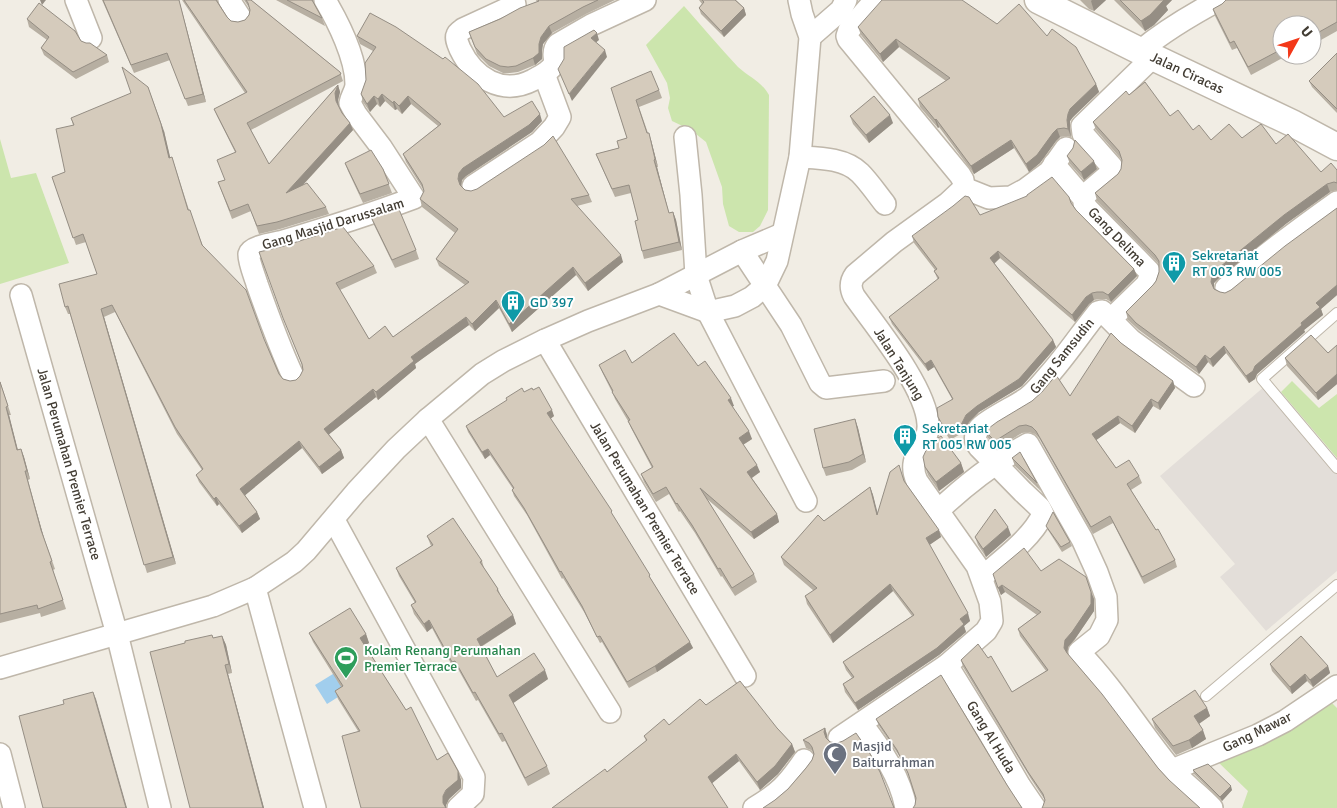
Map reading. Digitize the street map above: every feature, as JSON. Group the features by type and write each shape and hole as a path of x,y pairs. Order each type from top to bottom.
{"street":[{"path":"76,0 91,38"},
{"name":"Gang Masjid Darussalam","path":"293,376 271,324 254,274 249,256 250,252 255,248 370,214 414,198 381,147 356,114 350,102 356,84 351,55 347,42 324,0"},
{"path":"514,0 515,5 463,29 456,38 464,56 483,78 504,87 525,84 544,74 556,62 553,52 558,44 591,25 645,0"},
{"path":"660,294 708,312 735,306 752,297 765,286 778,261 782,234 800,157 810,37 802,14 800,0"},
{"path":"810,37 841,10 846,0"},
{"path":"875,0 849,30 848,39 960,175 964,188 989,198 1011,197 1039,180 1048,172 1060,156 1084,199"},
{"name":"Jalan Ciracas","path":"1038,0 1337,146"},
{"path":"1146,54 1154,40 1219,0"},
{"name":"Gang Delima","path":"1111,319 1147,284 1150,276 1149,271 1084,203 1085,195 1113,170 1083,134 1082,126 1146,54"},
{"path":"472,186 540,142 554,127 560,117 544,74"},
{"path":"685,137 692,195 696,274 708,312 806,501"},
{"path":"800,157 825,159 851,166 860,172 885,204"},
{"name":"Jalan Tanjung","path":"839,738 947,665 986,631 992,621 990,602 982,577 972,558 917,481 914,471 914,459 928,432 926,410 916,388 896,355 851,290 852,279 894,242 948,203 964,188"},
{"path":"1226,288 1292,234 1337,202"},
{"path":"0,668 213,606 255,588 294,562 306,551 356,492 396,449 428,419 482,374 545,340 588,321 660,294 742,251 782,234"},
{"path":"742,251 791,325 820,383 826,388 884,381"},
{"name":"Jalan Perumahan Premier Terrace","path":"21,295 117,634 160,808"},
{"name":"Gang Samsudin","path":"982,577 1016,548 1043,514 1040,508 976,444 975,437 977,431 1038,389 1098,312 1102,311 1111,319"},
{"path":"1111,319 1131,340 1194,386"},
{"name":"Jalan Perumahan Premier Terrace","path":"545,340 745,676"},
{"path":"428,419 610,712"},
{"path":"938,511 960,490 995,464 1028,444 1082,539 1106,597 1108,620 1099,636 1079,652 1094,667 1172,770 1212,808"},
{"path":"334,520 474,777 473,794 458,808"},
{"path":"255,588 315,808"},
{"name":"Gang Al Huda","path":"947,665 1035,808"},
{"name":"Gang Mawar","path":"1172,770 1278,725 1337,686"},
{"path":"862,724 896,776 906,808"},
{"path":"0,754 14,808"},
{"path":"754,808 774,796 785,786 793,778 804,760"}],"lane":[{"path":"1337,313 1262,379 1337,468"},
{"path":"1206,696 1337,586"}],"shaded area":[{"path":"1265,386 1337,470 1337,571 1266,631 1220,577 1235,564 1160,476"}],"green space":[{"path":"684,6 738,67 759,83 769,95 768,210 760,226 753,232 739,232 729,226 723,204 722,187 706,142 691,130 672,121 668,108 670,98 667,83 646,45"},
{"path":"0,139 11,178 36,173 69,263 0,284"},
{"path":"1292,381 1319,408 1337,394 1337,458 1281,392"},
{"path":"1330,701 1337,708 1337,808 1242,808 1248,791 1217,761"}],"water":[{"name":"Kolam Renang Perumahan Premier Terrace","path":"364,655 376,673 327,704 315,685"}],"building":[{"path":"103,0 179,0 203,94 185,99 167,53 131,65"},
{"path":"184,0 216,0 231,21 238,22 245,20 249,15 250,10 246,0 251,0 340,72 341,74 247,123 269,164 338,85 335,93 336,101 350,123 286,193 307,183 326,207 257,226 248,204 230,211 218,182 225,180 217,160 236,152 214,109 247,92"},
{"path":"287,0 312,0 322,18"},
{"path":"538,0 598,0 549,26 541,37 539,53 533,58 516,66 508,67 500,66 486,59 475,47 469,32"},
{"path":"702,0 735,0 744,8 721,31 699,8 704,2"},
{"path":"882,0 962,0 997,24 1019,4 1047,36 1052,29 1076,47 1096,84 1070,109 1067,120 1068,129 1057,129 1037,155 1026,164 1011,140 971,166 936,119 918,99 950,78 896,39 880,54 858,27"},
{"path":"1120,0 1164,0 1150,15 1141,21"},
{"path":"1226,0 1337,0 1337,22 1322,30 1322,15 1272,15 1272,54 1248,67 1234,41 1230,43 1213,9"},
{"path":"39,3 75,31 81,41 90,43 107,55 73,72 41,48 49,37 27,19"},
{"path":"370,13 396,27 443,59 445,57 478,84 504,117 532,101 540,114 529,125 463,168 459,173 458,179 460,185 465,190 477,189 544,145 553,136 589,195 571,199 621,255 585,283 573,267 509,324 496,300 472,324 466,317 411,357 414,361 376,392 373,389 324,429 341,450 319,467 299,441 240,489 257,512 239,526 216,497 214,499 196,475 203,469 175,427 112,305 101,309 173,557 144,565 68,306 65,307 59,284 97,274 83,234 73,238 52,177 65,172 56,129 74,125 71,118 131,93 122,67 148,87 161,124 169,158 172,157 188,210 190,210 202,245 246,290 279,374 283,379 296,380 303,370 302,364 259,252 343,227 374,266 336,283 369,339 385,326 393,337 469,282 436,259 458,229 420,199 424,191 422,184 403,154 441,124 408,96 399,106 382,94 378,99 374,96 367,104 361,94 366,80 365,63 376,47 357,36"},
{"path":"594,30 597,33 591,38 605,50 569,94 558,69 564,59 564,47"},
{"path":"1337,53 1337,109 1309,81"},
{"path":"651,71 659,90 636,100 647,133 649,133 654,160 669,213 673,212 679,242 642,251 635,221 638,220 629,185 612,189 596,154 619,148 617,141 627,138 611,88"},
{"path":"1145,82 1170,116 1178,110 1193,130 1199,125 1211,140 1229,124 1242,138 1261,124 1276,144 1288,134 1321,172 1331,163 1337,170 1337,183 1327,184 1284,215 1215,271 1212,276 1211,282 1214,289 1225,293 1231,290 1285,246 1337,208 1337,285 1316,303 1320,307 1301,323 1302,325 1246,376 1224,346 1210,359 1205,355 1196,367 1136,323 1126,312 1156,281 1159,272 1159,261 1095,193 1118,174 1121,169 1122,160 1119,151 1093,122 1126,91 1129,95"},
{"path":"874,96 890,115 866,135 850,116"},
{"path":"1075,140 1094,161 1081,172 1067,156 1073,148"},
{"path":"371,150 383,169 389,184 360,194 345,163"},
{"path":"1052,177 1069,197 1076,210 1134,269 1108,295 1103,292 1097,292 1086,297 1072,315 998,251 990,258 1053,340 1019,379 977,406 966,415 961,425 947,433 938,417 937,408 953,399 931,360 925,364 889,317 939,278 934,271 937,269 912,236 965,196 969,197 980,215 1027,196"},
{"path":"398,207 416,250 392,260 371,217"},
{"path":"674,333 698,366 705,361 731,398 728,400 749,431 739,438 757,465 747,472 777,514 751,532 700,488 754,574 732,588 666,487 653,494 641,474 653,467 628,421 630,420 612,392 599,365 625,350 632,363"},
{"path":"1111,333 1121,343 1173,381 1158,403 1151,399 1132,426 1118,416 1092,434 1116,468 1129,460 1139,476 1127,484 1156,530 1158,529 1175,560 1142,577 1110,516 1091,527 1032,427 1026,425 1019,426 995,441 985,431 1032,401 1056,375 1070,396"},
{"path":"1311,335 1328,353 1337,345 1337,374 1316,393 1285,358"},
{"path":"0,382 8,406 6,407 17,450 21,449 41,530 63,600 38,609 37,605 0,614"},
{"path":"539,387 552,410 547,413 612,511 690,642 655,666 627,682 600,636 597,637 582,606 512,490 514,488 488,449 482,452 466,426 507,400 506,398 522,388 524,392"},
{"path":"855,419 863,454 849,462 823,468 814,429"},
{"path":"941,436 961,463 936,482 925,467 923,457 929,444"},
{"path":"1020,452 1037,483 1012,458"},
{"path":"899,465 904,481 939,530 926,538 968,613 960,619 964,624 937,648 855,703 843,684 854,677 843,662 914,615 890,584 830,635 805,596 817,588 781,557 818,515 824,521 870,487 877,515 890,472"},
{"path":"995,509 1008,527 983,549 975,537"},
{"path":"1053,512 1070,542 1061,547 1046,526"},
{"path":"453,518 482,561 480,562 513,615 477,639 497,677 534,653 545,670 509,695 547,766 525,778 502,733 499,734 455,661 452,662 429,620 424,624 411,605 416,602 396,568 433,545 427,536"},
{"path":"1024,548 1041,571 1059,559 1086,577 1091,592 1091,604 1065,640 1064,648 1102,694 1158,768 1200,808 1042,808 1045,800 1043,794 961,660 978,644 988,658 991,656 1012,692 1048,670 1018,629 1041,612 1002,585 998,588 993,574"},
{"path":"350,608 366,634 360,638 406,710 411,707 437,760 448,753 458,771 458,780 446,790 443,796 443,803 446,808 361,808 342,736 360,731 335,691 343,686 309,633"},
{"path":"212,635 213,638 222,636 229,664 225,665 263,808 190,808 150,652"},
{"path":"1301,636 1328,666 1310,680 1305,674 1290,687 1270,664"},
{"path":"941,675 1022,808 913,808 916,798 908,773 897,750 876,719"},
{"path":"740,681 792,744 775,766 757,782 736,754 708,777 728,808 552,808 605,769 607,772 647,740 644,736 664,719 669,725 700,699 706,705"},
{"path":"1195,690 1207,708 1194,716 1203,730 1189,740 1173,746 1152,719"},
{"path":"93,692 126,808 43,808 19,716 64,704 63,700"},
{"path":"825,728 826,738 830,742 837,743 843,741 856,733 880,772 894,808 763,808 788,789 812,760 814,754 812,747 803,740"},
{"path":"1208,764 1231,786 1220,797 1193,770"}],"place":[{"name":"Sekretariat RT 003 RW 005","path":"1174,284"},
{"name":"GD 397","path":"513,323"},
{"name":"Sekretariat RT 005 RW 005","path":"905,457"},
{"name":"Kolam Renang Perumahan Premier Terrace","path":"346,679"},
{"name":"Masjid Baiturrahman","path":"835,775"}]}
